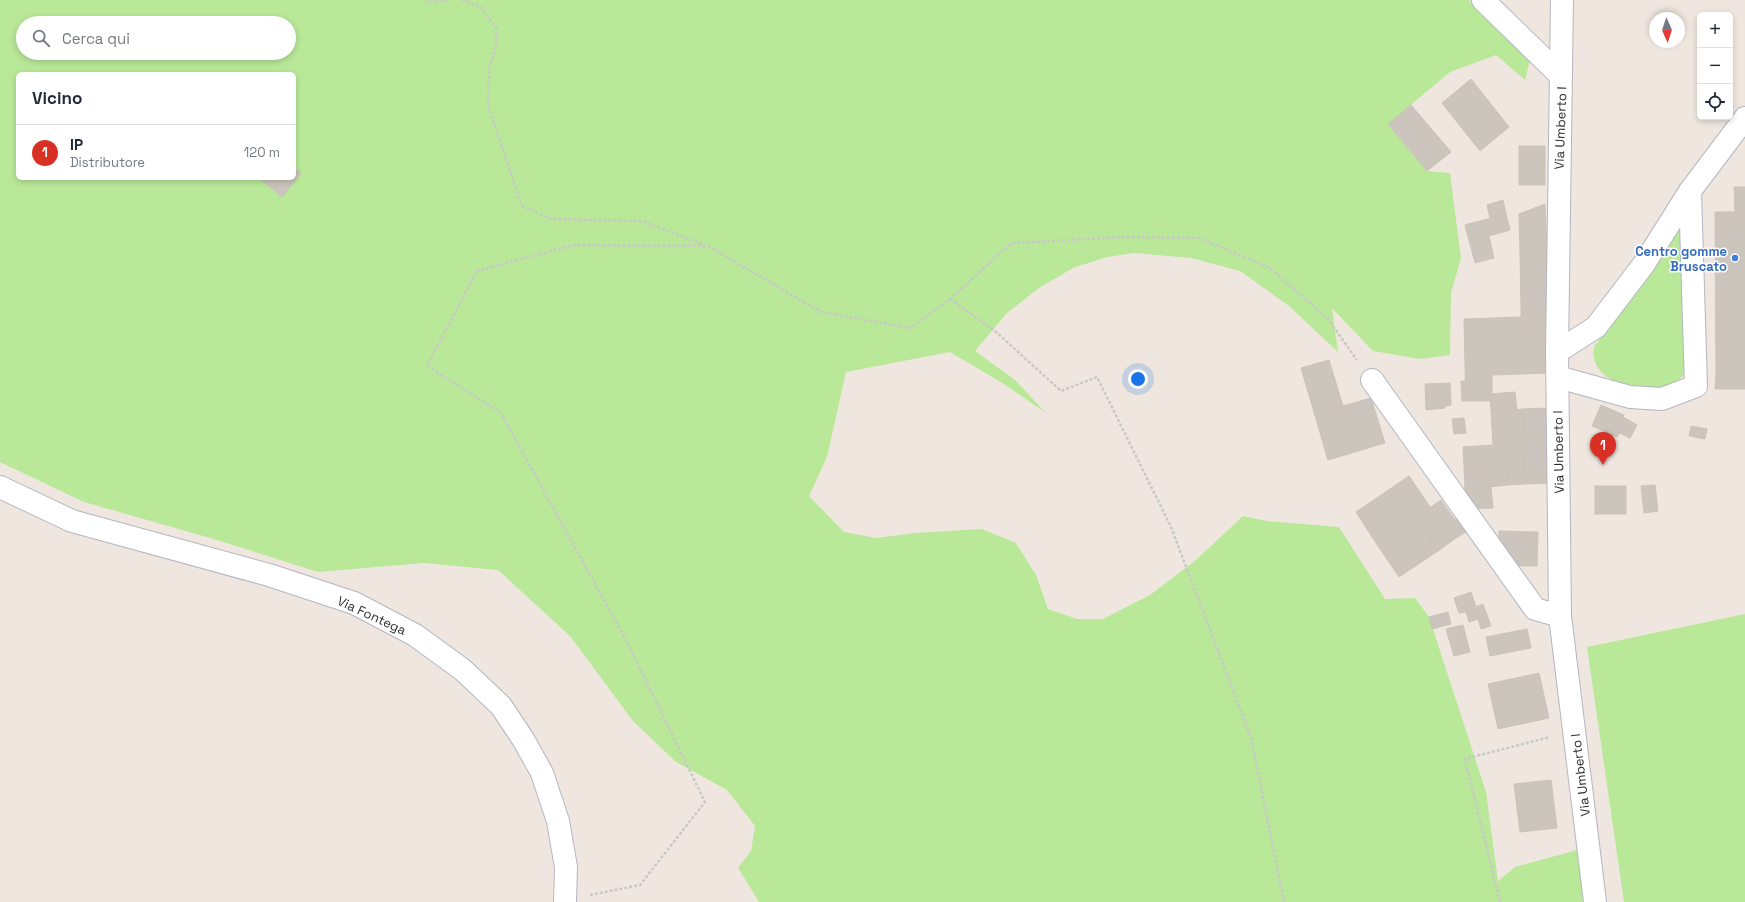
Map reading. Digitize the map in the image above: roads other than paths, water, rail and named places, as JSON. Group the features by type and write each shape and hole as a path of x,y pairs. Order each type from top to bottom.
{"street":[{"path":"1483,0 1562,76"},
{"name":"Via Umberto I","path":"1562,0 1557,352 1560,616 1595,902"},
{"path":"1557,352 1596,327 1644,264 1690,191 1745,118"},
{"path":"1558,378 1630,397 1662,399 1696,386 1690,191"},
{"path":"1372,380 1535,609 1560,616"},
{"name":"Via Fontega","path":"0,487 72,521 269,575 354,603 421,639 463,670 501,706 523,739 542,773 558,821 566,867 566,900"}],"place":[{"name":"Centro gomme Bruscato","path":"1735,258"},
{"name":"IP","path":"1603,465"}]}
